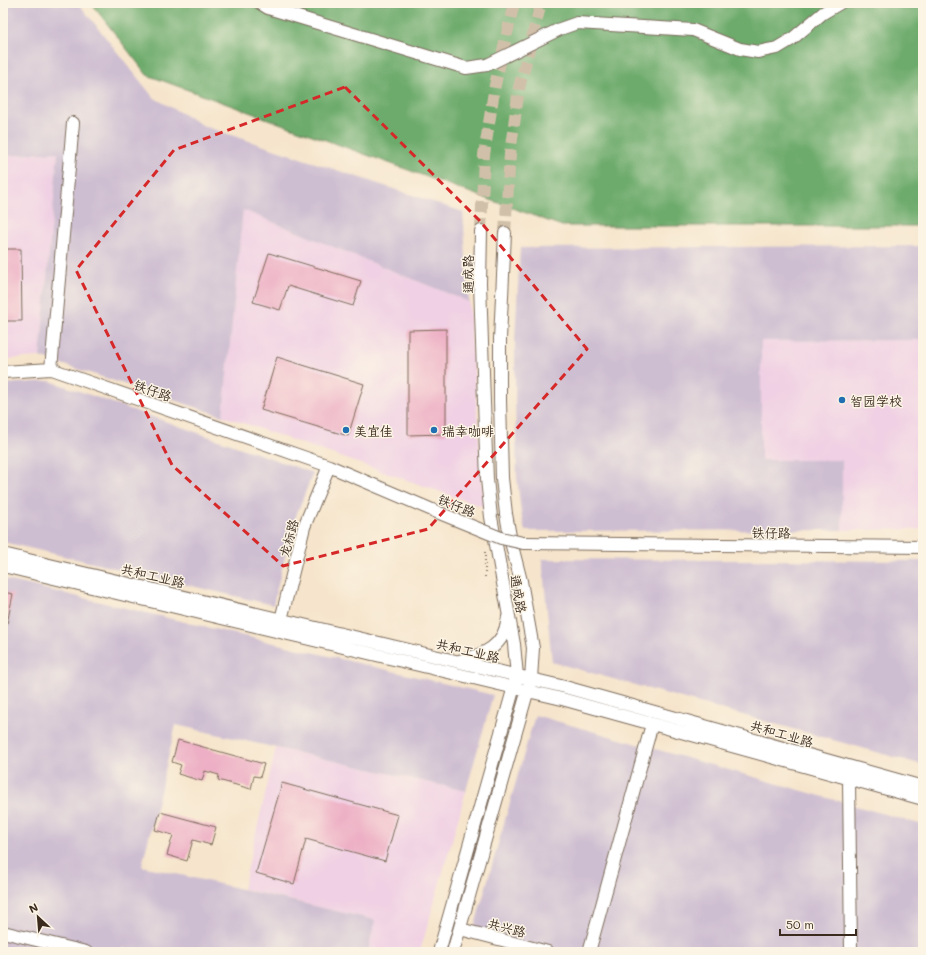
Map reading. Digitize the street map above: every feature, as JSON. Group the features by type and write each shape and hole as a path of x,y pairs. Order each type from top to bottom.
{"street":[{"path":"260,3 268,8 466,68 487,65 560,29 577,23 693,30 740,49 758,52 777,48 792,39 823,13 840,3"},
{"path":"51,369 73,123"},
{"name":"通成路","path":"439,952 516,682 514,644 491,517 488,479 480,283 481,231"},
{"name":"通成路","path":"453,952 529,685 533,648 521,580 507,521 502,478 500,339 506,233"},
{"name":"铁仔路","path":"3,372 51,369 329,466 485,532 501,538 523,543 923,547"},
{"name":"龙标路","path":"281,620 304,527 329,466"},
{"name":"共和工业路","path":"3,554 456,662 516,682"},
{"name":"共和工业路","path":"3,566 529,685 565,687 923,787"},
{"path":"456,662 484,653 494,647 502,638 507,626 508,612"},
{"name":"共和工业路","path":"529,685 562,699 923,799"},
{"path":"589,952 652,724"},
{"path":"849,779 851,952"},
{"name":"共兴路","path":"460,929 548,952"},
{"path":"3,932 86,952"}],"path":[{"path":"485,532 485,577"}],"highlighted area":[{"path":"345,87 479,220 587,349 428,529 283,566 172,465 76,270 174,150"}],"shaded area":[{"path":"3,3 79,4 153,97 204,126 463,212 469,302 243,210 223,416 40,357 58,152 3,156"},
{"path":"58,152 40,357 3,359 3,156"},
{"path":"243,210 469,302 484,507 223,416"},
{"path":"923,246 923,340 761,341 761,460 842,460 842,530 525,531 521,513 517,477 515,399 515,339 520,248"},
{"name":"智园学校","path":"923,340 923,529 842,530 842,460 761,460 761,341"},
{"path":"50,381 313,473 293,523 273,605 3,542 3,384"},
{"path":"542,559 923,561 923,765 552,662"},
{"path":"3,579 493,695 466,791 176,725 142,866 375,920 368,952 142,952 123,948 122,952 3,952"},
{"path":"535,715 923,825 923,952 548,952 473,932"},
{"path":"276,748 466,791 420,952 368,952 375,920 243,889"}],"green space":[{"path":"91,3 923,3 923,226 562,226 147,75"}],"building":[{"path":"3,249 21,249 22,321 3,321"},
{"path":"269,253 361,281 353,306 288,286 280,310 253,302"},
{"path":"446,329 446,434 408,435 408,330"},
{"path":"277,357 364,384 348,436 261,410"},
{"path":"3,592 13,594 7,624 3,624"},
{"path":"178,740 264,764 260,777 254,776 251,789 218,780 219,775 205,771 202,781 178,774 181,765 172,762"},
{"path":"282,783 398,815 385,861 306,839 294,884 256,873"},
{"path":"160,812 216,827 211,845 193,840 187,861 167,855 173,835 155,830"}],"tunnel":[{"path":"481,231 484,155 495,85 514,3"},
{"path":"505,233 510,154 519,88 541,3"}],"place":[{"name":"智园学校","path":"842,400"},
{"name":"美宜佳","path":"346,430"},
{"name":"瑞幸咖啡","path":"434,430"}]}
